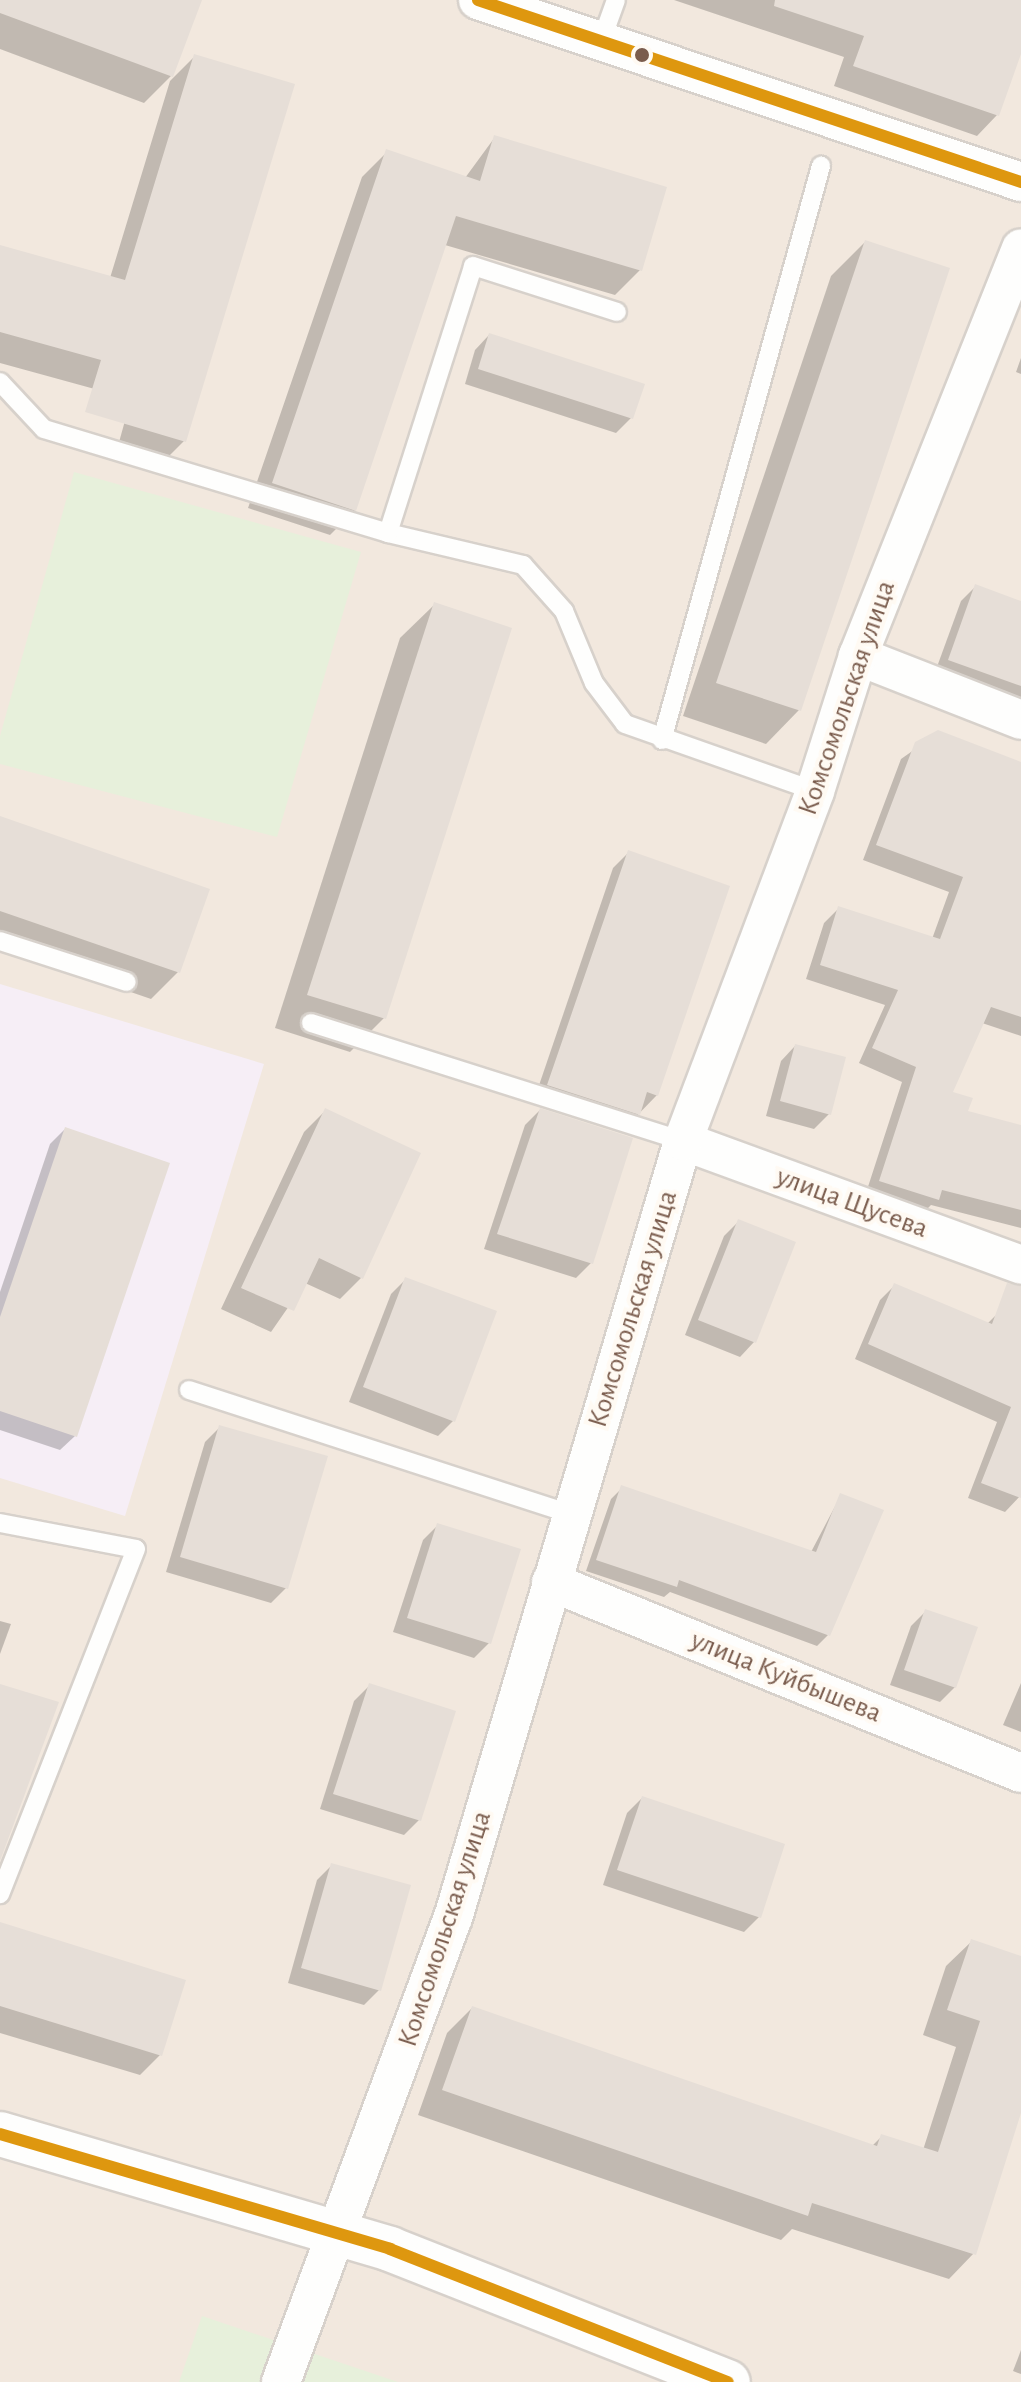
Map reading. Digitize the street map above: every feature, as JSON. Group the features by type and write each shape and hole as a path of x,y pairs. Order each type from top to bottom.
{"street":[{"path":"478,0 602,39 1021,182"},
{"name":"Комсомольская улица","path":"281,2382 340,2236 453,1918 683,1141 815,791 858,656 1021,248"},
{"path":"858,656 1021,720"},
{"name":"улица Щусева","path":"683,1141 1021,1265"},
{"name":"улица Куйбышева","path":"551,1582 1021,1773"},
{"path":"0,2134 340,2236 728,2382"}],"lane":[{"path":"602,39 616,0"},
{"path":"662,740 821,166"},
{"path":"388,533 473,266 617,312"},
{"path":"0,382 44,429 388,533 523,565 564,611 594,683 625,724 662,740 815,791"},
{"path":"0,941 127,982"},
{"path":"311,1023 683,1141"},
{"path":"189,1390 571,1514"},
{"path":"0,1523 136,1549 0,1894"}],"shaded area":[{"path":"0,0 1021,0 1021,2382 0,2382"},
{"path":"0,984 264,1064 125,1516 0,1478"}],"green space":[{"path":"74,472 361,552 277,837 0,764 0,736"},
{"path":"202,2316 398,2382 179,2382"}],"building":[{"path":"0,0 202,0 173,77 0,13"},
{"path":"775,0 1021,0 1021,54 999,116 853,66 864,36 774,6"},
{"path":"194,54 295,84 186,442 85,412 101,360 0,332 0,245 125,280"},
{"path":"494,135 667,187 642,271 456,216 356,511 272,483 386,149 480,181"},
{"path":"865,240 950,268 801,711 716,683"},
{"path":"489,333 645,384 633,419 478,369"},
{"path":"975,584 1021,601 1021,686 948,660"},
{"path":"434,602 512,628 386,1019 307,995"},
{"path":"938,730 1021,762 1021,1017 991,1007 953,1092 973,1098 968,1111 1021,1125 1021,1210 942,1190 939,1200 879,1181 916,1067 872,1048 898,990 820,965 838,906 940,939 963,877 876,845 915,742"},
{"path":"0,816 210,889 180,973 0,911"},
{"path":"628,850 730,886 658,1096 647,1092 640,1115 547,1085"},
{"path":"795,1044 846,1057 831,1115 780,1101"},
{"path":"325,1108 421,1153 363,1279 319,1258 294,1311 241,1288"},
{"path":"540,1108 633,1138 593,1264 497,1234"},
{"path":"65,1127 170,1163 77,1437 0,1411 0,1317"},
{"path":"738,1219 796,1242 756,1343 698,1320"},
{"path":"405,1277 497,1311 455,1422 363,1387"},
{"path":"894,1283 992,1324 1007,1283 1021,1286 1021,1498 981,1483 1011,1407 868,1344"},
{"path":"219,1425 328,1456 288,1589 180,1557"},
{"path":"621,1485 816,1552 840,1493 884,1510 830,1636 679,1580 677,1587 596,1560"},
{"path":"437,1523 521,1549 491,1644 407,1618"},
{"path":"925,1609 978,1627 956,1688 904,1670"},
{"path":"369,1683 456,1711 421,1821 333,1794"},
{"path":"0,1684 59,1702 0,1861"},
{"path":"642,1796 785,1844 761,1918 617,1870"},
{"path":"331,1863 411,1885 381,1991 301,1968"},
{"path":"0,1922 186,1980 162,2056 0,2006"},
{"path":"971,1939 1021,1956 1021,2113 976,2255 812,2203 808,2216 442,2090 472,2006 877,2146 881,2134 938,2152 980,2021 947,2010"}],"transit line":[{"path":"478,0 1021,182"},
{"path":"0,2134 390,2249 728,2382"}]}
